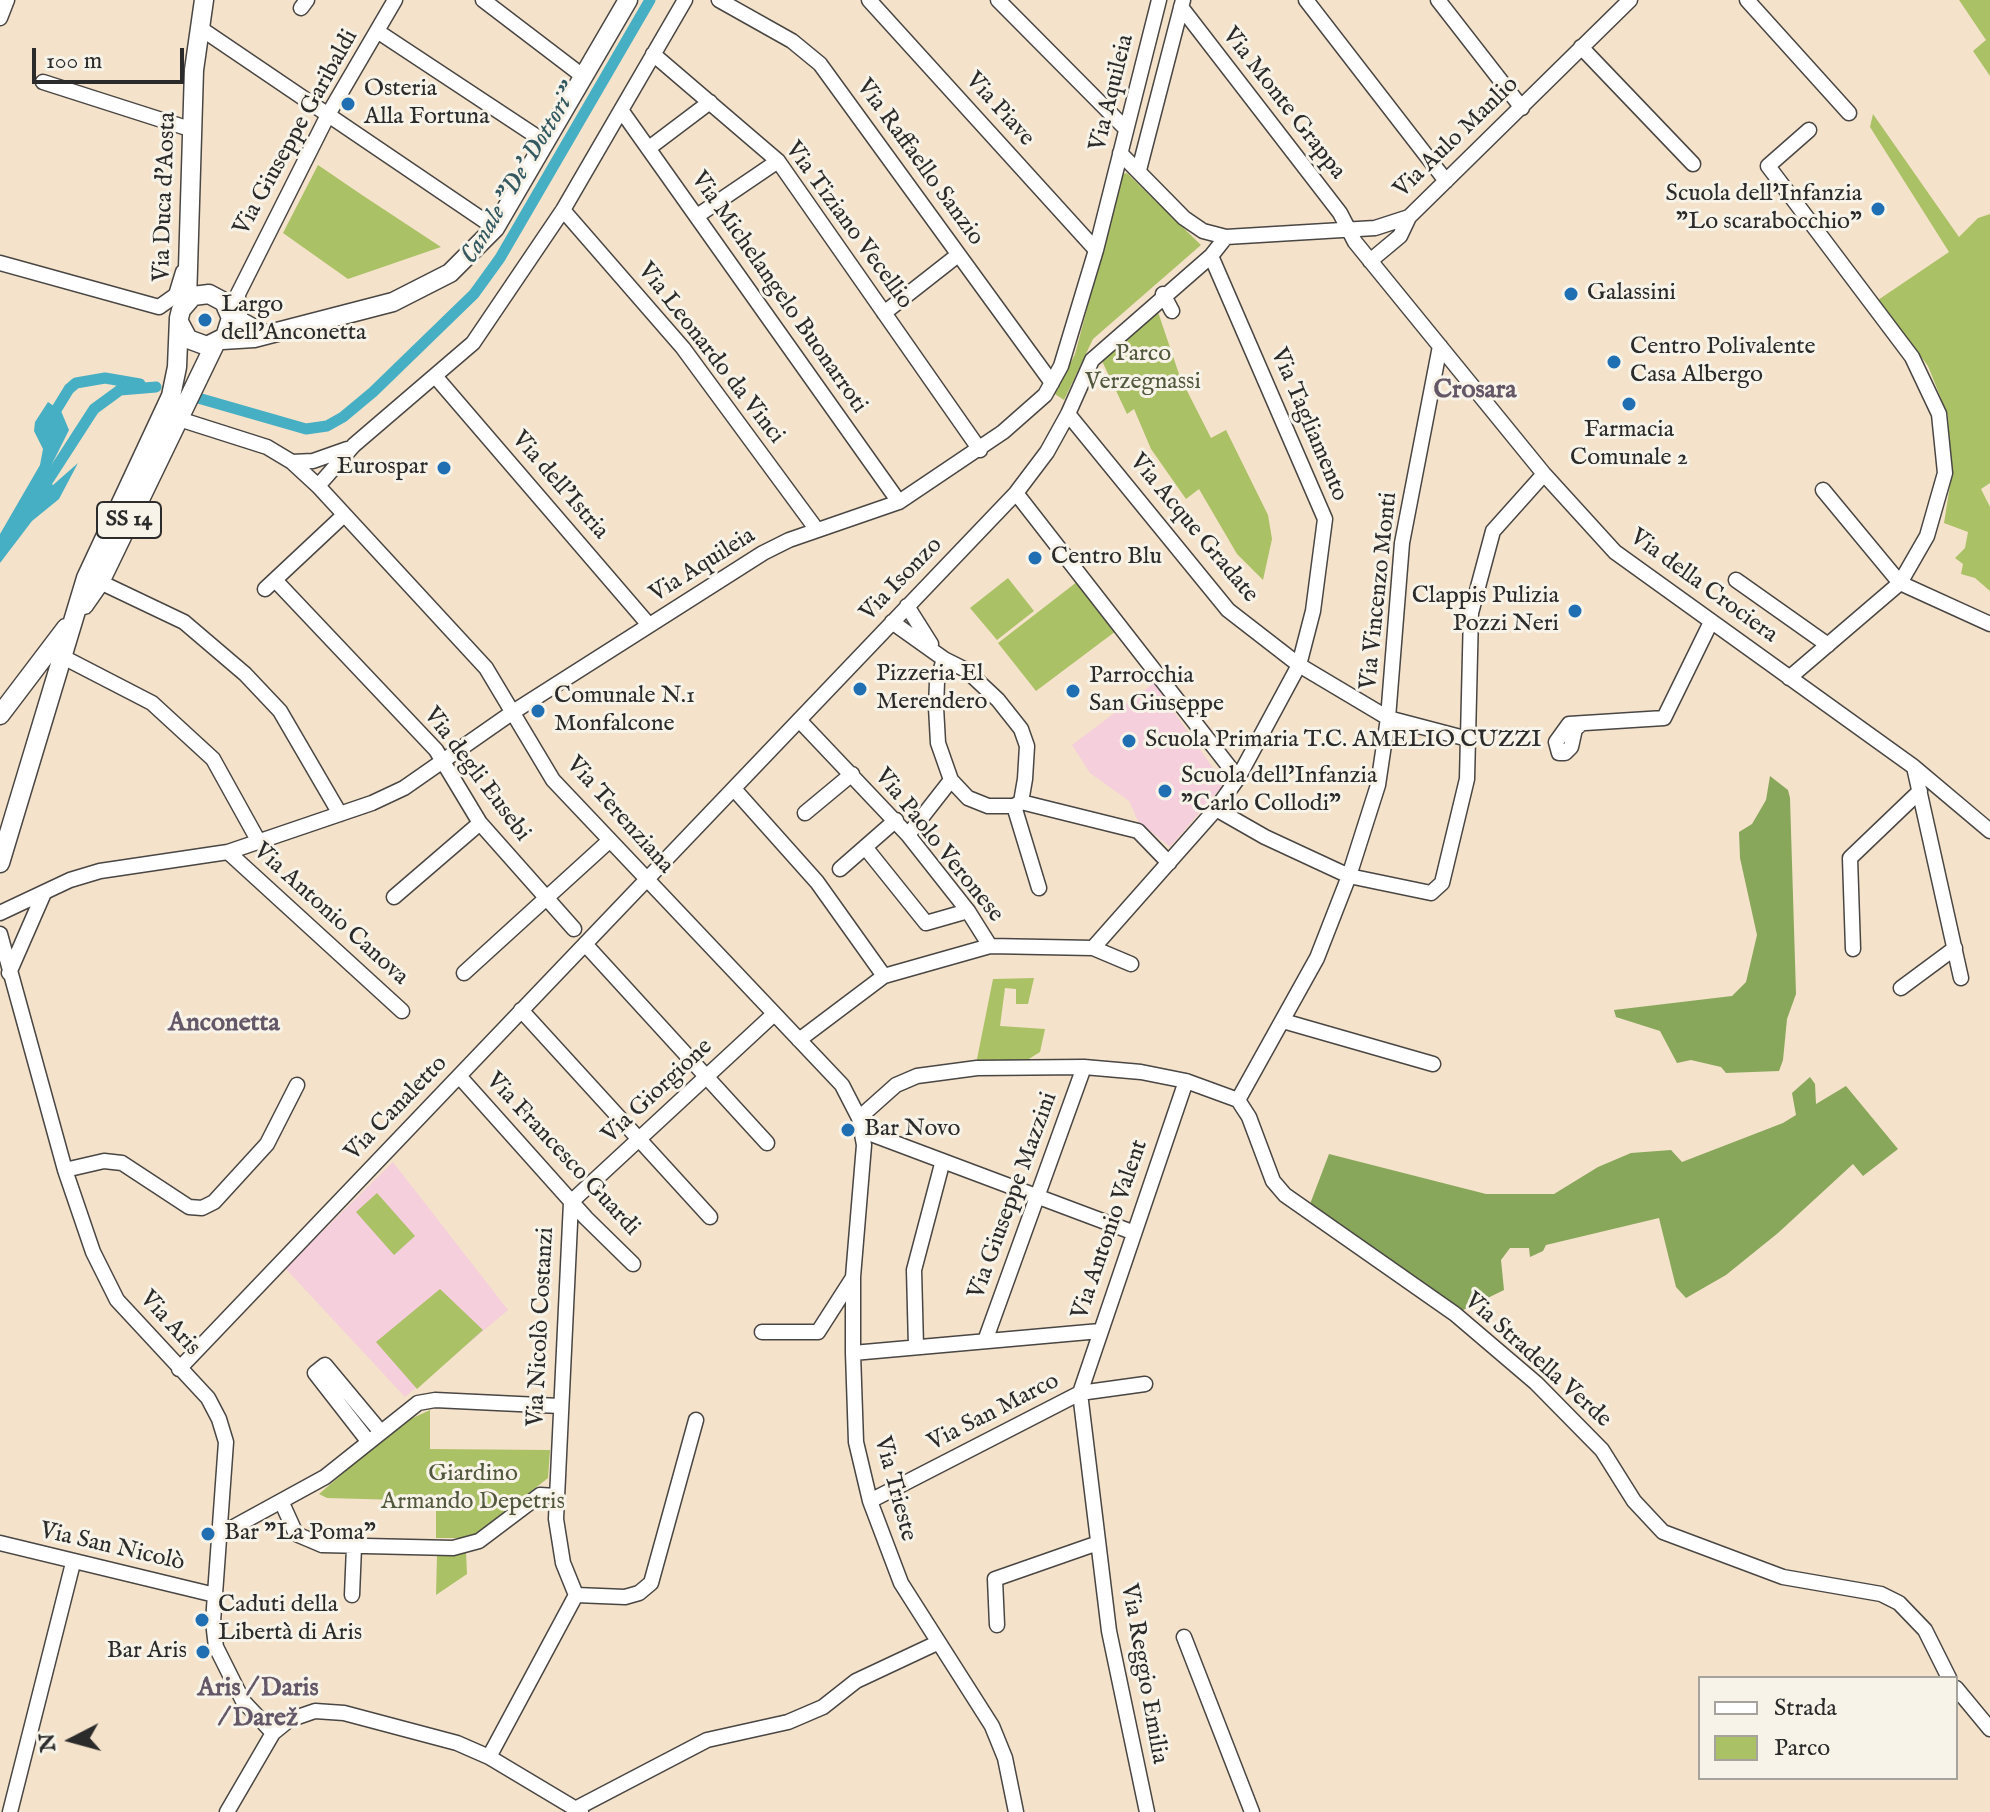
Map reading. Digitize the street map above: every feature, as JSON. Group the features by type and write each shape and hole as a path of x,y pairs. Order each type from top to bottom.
{"main road":[{"path":"182,312 183,334 193,343 218,342 266,334 393,302 450,273 495,228 628,0"},
{"name":"Via Duca d'Aosta","path":"182,312 194,70 200,28 199,1"},
{"path":"0,863 86,578 171,396 182,312 198,294 211,294 222,299 241,328 266,334"},
{"path":"179,419 198,374 229,330 230,314"},
{"path":"198,374 224,351 266,334"},
{"name":"SS 14","path":"75,618 100,582 179,419"},
{"path":"0,715 75,618"}],"street":[{"path":"0,18 7,0"},
{"name":"Via Giuseppe Garibaldi","path":"239,287 329,113 395,0"},
{"path":"483,0 584,77"},
{"path":"318,486 354,445 473,343 563,210 685,0"},
{"name":"Via Raffaello Sanzio","path":"719,0 814,56 1052,383"},
{"name":"Via Piave","path":"869,0 1096,250"},
{"path":"998,0 1126,129"},
{"name":"Via Aquileia","path":"0,913 100,871 228,852 340,814 404,788 513,712 763,553 817,530 899,502 980,450 1045,395 1052,383 1096,250 1159,0"},
{"path":"1306,0 1446,181"},
{"path":"1438,0 1522,108"},
{"path":"1747,0 1849,113"},
{"name":"Via Aulo Manlio","path":"1120,153 1184,218 1203,231 1226,237 1375,228 1409,217 1522,108 1625,2"},
{"name":"Via Aquileia","path":"1139,170 1182,4"},
{"name":"Via Monte Grappa","path":"1182,4 1348,228"},
{"path":"200,28 495,228"},
{"path":"377,31 545,142"},
{"path":"1581,47 1693,164"},
{"name":"Via Tiziano Vecellio","path":"653,54 778,161 980,450"},
{"path":"43,82 193,130"},
{"path":"649,148 710,102"},
{"name":"Via Michelangelo Buonarroti","path":"621,110 899,502"},
{"path":"1789,678 1900,583 1927,536 1945,473 1939,414 1912,357 1768,166 1809,130"},
{"path":"697,216 778,161"},
{"name":"Via Leonardo da Vinci","path":"563,210 683,348 817,530"},
{"path":"1370,261 1400,236 1409,217"},
{"name":"Via della Crociera","path":"1348,228 1370,261 1544,474 1615,552 1914,767 1990,831"},
{"name":"Via Isonzo","path":"647,881 1016,493 1047,452 1092,360 1163,294 1211,256 1226,237"},
{"path":"884,313 958,255"},
{"name":"Via Tagliamento","path":"1093,948 1216,809 1238,778 1299,665 1313,611 1325,519 1211,256"},
{"path":"159,307 176,295 185,260"},
{"path":"0,263 182,312"},
{"path":"230,314 239,287"},
{"path":"239,287 238,312 242,320 266,334"},
{"path":"1163,294 1172,311"},
{"name":"Via Vincenzo Monti","path":"1238,1100 1317,958 1349,876 1378,785 1388,718 1402,543 1440,346"},
{"path":"178,351 182,375 175,409 179,419"},
{"name":"Via dell'Istria","path":"435,376 649,625"},
{"name":"Via Acque Gradate","path":"1068,414 1228,610 1299,665 1388,718 1468,739"},
{"name":"Via Terenziana","path":"179,419 267,447 292,462 318,486 486,668 553,780 842,1085 862,1131"},
{"path":"292,462 313,461 354,445"},
{"path":"1216,809 1349,876 1431,893 1442,883 1467,779 1471,613 1493,531 1544,474"},
{"path":"1823,490 1900,583 1980,616 1990,624"},
{"path":"1016,493 1238,778"},
{"name":"Via degli Eusebi","path":"344,515 270,585 443,761 480,823 574,929"},
{"path":"1736,580 1828,645"},
{"path":"100,582 184,622 245,674 280,711 340,814"},
{"path":"907,606 938,653 938,743 951,780 968,798 988,806 1017,804 1138,831 1169,863"},
{"path":"892,622 966,670 998,700 1021,729 1027,746 1017,804 1039,888"},
{"path":"1581,724 1664,718 1711,622"},
{"path":"63,657 152,703 213,759 259,842"},
{"name":"Via Paolo Veronese","path":"799,720 896,820 968,911 990,946"},
{"path":"1914,767 1961,978"},
{"name":"Via Paolo Veronese","path":"805,813 852,774"},
{"path":"908,835 951,780"},
{"path":"734,789 817,882 884,976"},
{"path":"1853,949 1850,858 1920,791"},
{"path":"840,869 896,820"},
{"path":"394,897 480,823"},
{"path":"464,973 609,841"},
{"path":"865,847 926,923 968,911"},
{"name":"Via Antonio Canova","path":"228,852 402,1011"},
{"name":"Via Canaletto","path":"179,1369 647,881"},
{"path":"9,973 44,893"},
{"name":"Via Aris","path":"0,934 83,1228 117,1300 208,1398 226,1442 215,1595 216,1647 243,1701 273,1733"},
{"path":"585,944 767,1143"},
{"path":"799,1040 884,976 990,946 1093,948 1131,964"},
{"path":"1901,988 1955,948"},
{"path":"521,1010 710,1217"},
{"name":"Via Giorgione","path":"571,1202 774,1014"},
{"path":"1283,1021 1433,1064"},
{"path":"1132,1232 942,1164 862,1131 896,1085 917,1076 977,1068 1084,1067 1141,1072 1186,1081 1238,1100"},
{"name":"Via Giuseppe Mazzini","path":"985,1341 1084,1067"},
{"name":"Via Francesco Guardi","path":"459,1076 571,1202 633,1264"},
{"name":"Via Antonio Valent","path":"1080,1393 1132,1232 1186,1081"},
{"path":"65,1170 104,1161 122,1163 189,1207 202,1208 214,1202 267,1144 297,1085"},
{"name":"Via Stradella Verde","path":"1238,1100 1249,1117 1273,1181 1285,1195 1455,1314 1536,1383 1602,1450 1634,1501 1663,1532 1783,1577 1881,1594 1899,1603 1925,1630 1948,1676"},
{"name":"Via Trieste","path":"862,1131 853,1277 856,1442 870,1501 893,1566 942,1650 992,1726 1005,1758 1016,1812"},
{"path":"916,1347 914,1270 922,1229 942,1164"},
{"name":"Via Nicolò Costanzi","path":"571,1202 556,1496 558,1541 576,1595"},
{"path":"762,1332 818,1332 853,1277"},
{"path":"853,1353 1100,1331"},
{"path":"325,1365 374,1436 315,1373 325,1365"},
{"name":"Via San Marco","path":"870,1501 1080,1393 1145,1384"},
{"name":"Via Reggio Emilia","path":"1080,1393 1109,1631 1147,1812"},
{"path":"221,1534 325,1477 418,1403 435,1400 560,1406"},
{"path":"489,1757 576,1595 625,1597 639,1593 651,1583 696,1420"},
{"path":"282,1503 296,1534 322,1545 467,1547 540,1495 556,1496"},
{"path":"997,1625 995,1579 1098,1543"},
{"name":"Via San Nicolò","path":"1,1546 215,1595"},
{"path":"352,1595 354,1547"},
{"path":"10,1812 73,1563"},
{"path":"1184,1637 1252,1812"},
{"path":"227,1812 273,1733 289,1720 315,1711 344,1713 457,1743 489,1757 578,1810 707,1740 788,1722 823,1707 856,1681 897,1663 942,1650"},
{"path":"1958,1690 1990,1729"}],"shaded area":[{"path":"1154,683 1224,784 1170,847 1138,821 1129,801 1090,773 1072,745"},
{"path":"393,1162 508,1310 405,1397 285,1268"}],"green space":[{"path":"1959,0 1990,0 1990,76 1973,51 1986,40"},
{"path":"1873,114 1959,237 1978,218 1990,214 1990,483 1981,489 1990,507 1990,591 1975,578 1961,574 1963,564 1955,558 1965,548 1968,532 1944,523 1951,479 1948,416 1928,366 1878,300 1949,252 1870,127"},
{"path":"318,165 441,247 348,279 283,233"},
{"path":"1127,173 1201,245 1093,339 1064,400 1055,394 1075,354 1123,174"},
{"name":"Parco Verzegnassi","path":"1158,312 1180,377 1211,438 1226,430 1268,515 1272,539 1263,580 1237,554 1199,489 1186,499 1151,449 1134,409 1127,414 1102,361"},
{"path":"1008,578 1034,611 997,640 970,608"},
{"path":"1082,578 1120,628 1036,691 998,643"},
{"path":"1770,776 1788,790 1790,798 1796,994 1787,1019 1783,1060 1779,1071 1726,1073 1721,1067 1691,1060 1677,1063 1660,1031 1616,1017 1614,1010 1732,996 1746,982 1757,935 1740,858 1739,832 1752,824 1766,800"},
{"path":"1034,978 1028,1004 1016,1004 1016,989 1005,988 1000,1026 1045,1029 1040,1052 1024,1062 976,1064 993,979"},
{"path":"1810,1077 1815,1084 1816,1104 1846,1086 1898,1149 1863,1176 1853,1164 1778,1233 1726,1275 1686,1298 1676,1287 1659,1218 1546,1245 1543,1251 1530,1257 1529,1248 1510,1248 1501,1260 1504,1290 1455,1314 1307,1212 1329,1154 1486,1194 1554,1194 1598,1167 1631,1153 1671,1150 1682,1162 1783,1123 1796,1115 1792,1093"},
{"path":"377,1193 415,1236 394,1255 356,1212"},
{"path":"440,1289 483,1330 417,1389 376,1342"},
{"name":"Giardino Armando Depetris","path":"430,1410 430,1449 550,1450 548,1478 472,1538 436,1538 436,1501 327,1498 319,1494 402,1423"},
{"path":"466,1552 467,1574 436,1595 437,1556"}],"water":[{"path":"48,402 61,411 69,430 45,478 53,485 78,463 59,499 32,521 0,563 0,534 40,465 43,449 34,431 35,422"}],"waterway":[{"name":"Canale \"De' Dottori\"","path":"198,398 306,429 327,426 373,392 474,294 500,258 650,0"},
{"name":"Canale \"De' Dottori\"","path":"50,420 76,383 105,378 140,384"},
{"name":"Canale \"De' Dottori\"","path":"41,491 94,409 120,390 156,387"}],"place":[{"name":"Osteria Alla Fortuna","path":"348,104"},
{"name":"Scuola dell'Infanzia \"Lo scarabocchio\"","path":"1878,209"},
{"name":"Galassini","path":"1571,294"},
{"name":"Largo dell'Anconetta","path":"205,320"},
{"name":"Centro Polivalente Casa Albergo","path":"1614,362"},
{"name":"Farmacia Comunale 2","path":"1629,404"},
{"name":"Eurospar","path":"444,468"},
{"name":"Centro Blu","path":"1035,558"},
{"name":"Clappis Pulizia Pozzi Neri","path":"1575,611"},
{"name":"Pizzeria El Merendero","path":"860,689"},
{"name":"Parrocchia San Giuseppe","path":"1073,691"},
{"name":"Comunale N.1 Monfalcone","path":"538,711"},
{"name":"Scuola Primaria T.C. AMELIO CUZZI","path":"1129,741"},
{"name":"Scuola dell'Infanzia \"Carlo Collodi\"","path":"1165,791"},
{"name":"Bar Novo","path":"848,1130"},
{"name":"Bar \"La Poma\"","path":"208,1534"},
{"name":"Caduti della Libertà di Aris","path":"202,1620"},
{"name":"Bar Aris","path":"203,1652"}],"district":[{"name":"Crosara","path":"1475,392"},
{"name":"Anconetta","path":"224,1025"},
{"name":"Aris / Daris / Darež","path":"258,1705"}]}
